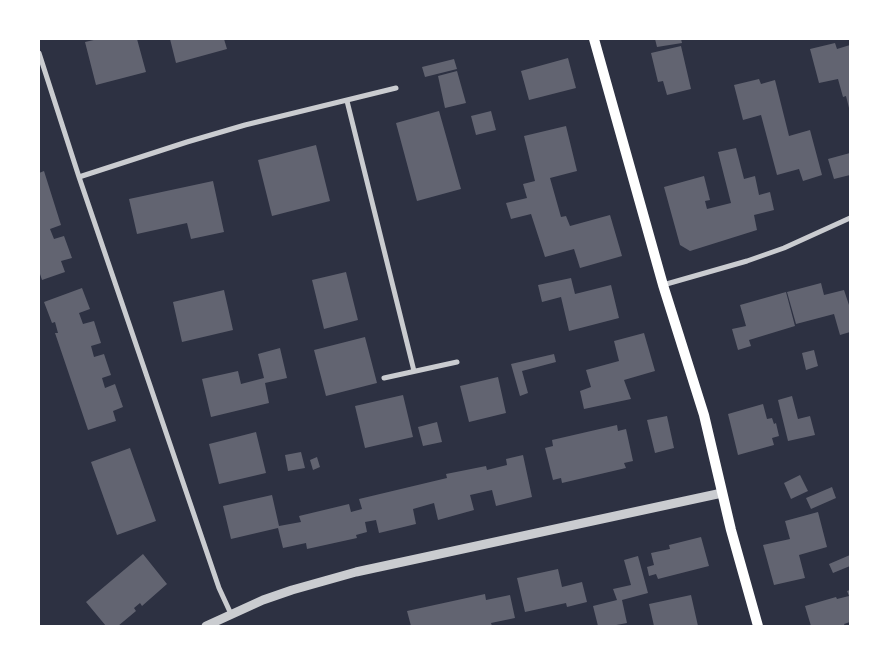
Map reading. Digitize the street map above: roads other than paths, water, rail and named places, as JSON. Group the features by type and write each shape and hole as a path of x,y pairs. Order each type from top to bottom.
{"main road":[{"path":"594,39 663,284 704,415 722,493 758,626"}],"street":[{"path":"39,53 79,177 219,588 231,614"},
{"path":"79,177 245,125 396,88"},
{"path":"347,101 414,371"},
{"path":"663,284 784,248 850,218"},
{"path":"384,378 457,362"},
{"path":"206,626 263,600 356,572 722,493"}]}
